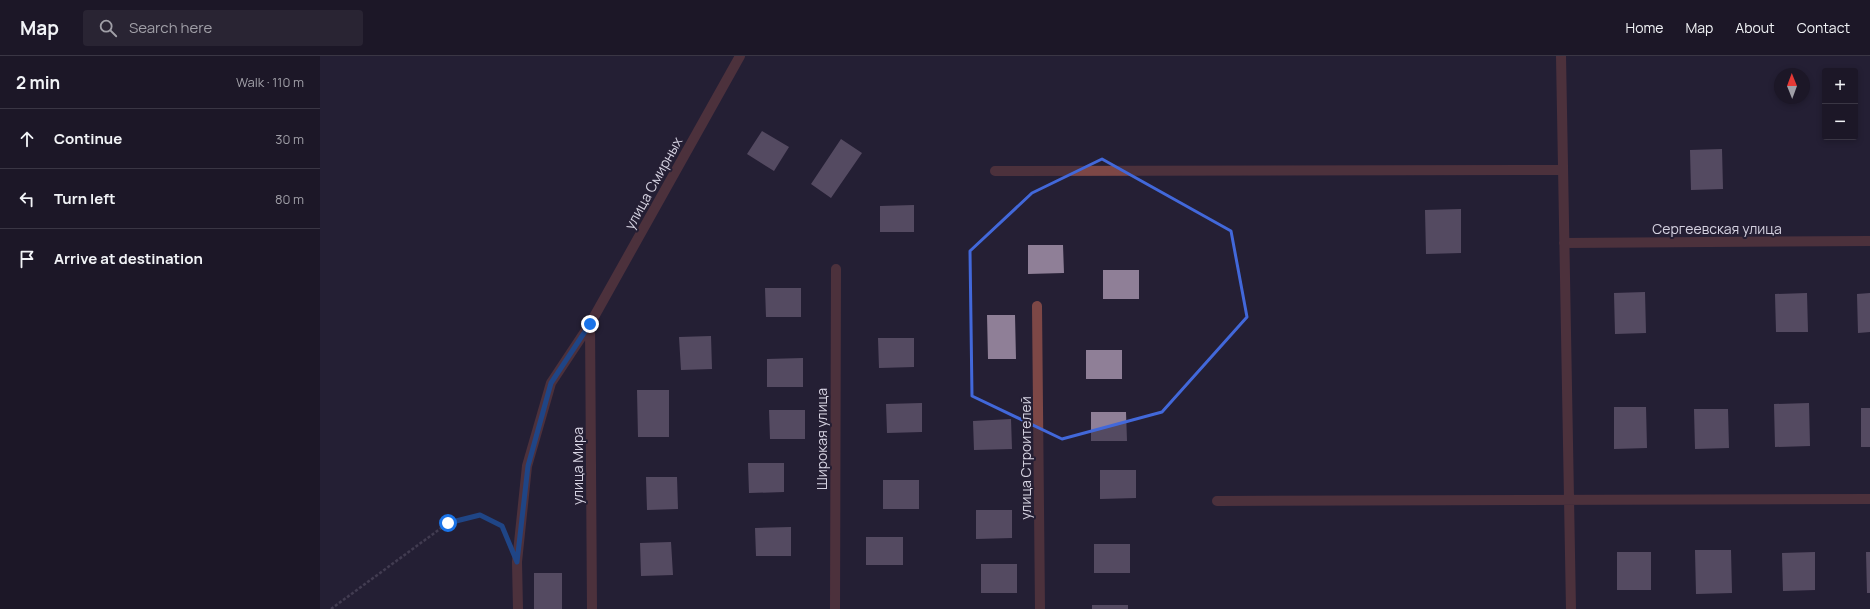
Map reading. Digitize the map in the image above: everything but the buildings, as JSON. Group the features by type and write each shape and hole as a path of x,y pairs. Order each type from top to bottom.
{"street":[{"name":"улица Смирных","path":"518,609 517,562 528,466 551,383 590,324 740,56"},
{"path":"1561,56 1571,609"},
{"path":"995,171 1563,170"},
{"name":"Сергеевская улица","path":"1564,243 1870,241"},
{"name":"Широкая улица","path":"835,609 836,269"},
{"name":"улица Строителей","path":"1037,306 1040,609"},
{"name":"улица Мира","path":"590,324 592,609"},
{"path":"1217,501 1870,499"}],"path":[{"path":"331,609 448,523 480,515 502,526 505,534"}],"highlighted area":[{"path":"1102,159 1231,231 1247,317 1162,412 1062,439 972,396 970,251 1032,193"}],"route":[{"path":"448,523 480,515 502,526 517,562 528,466 551,383 590,324"}]}
